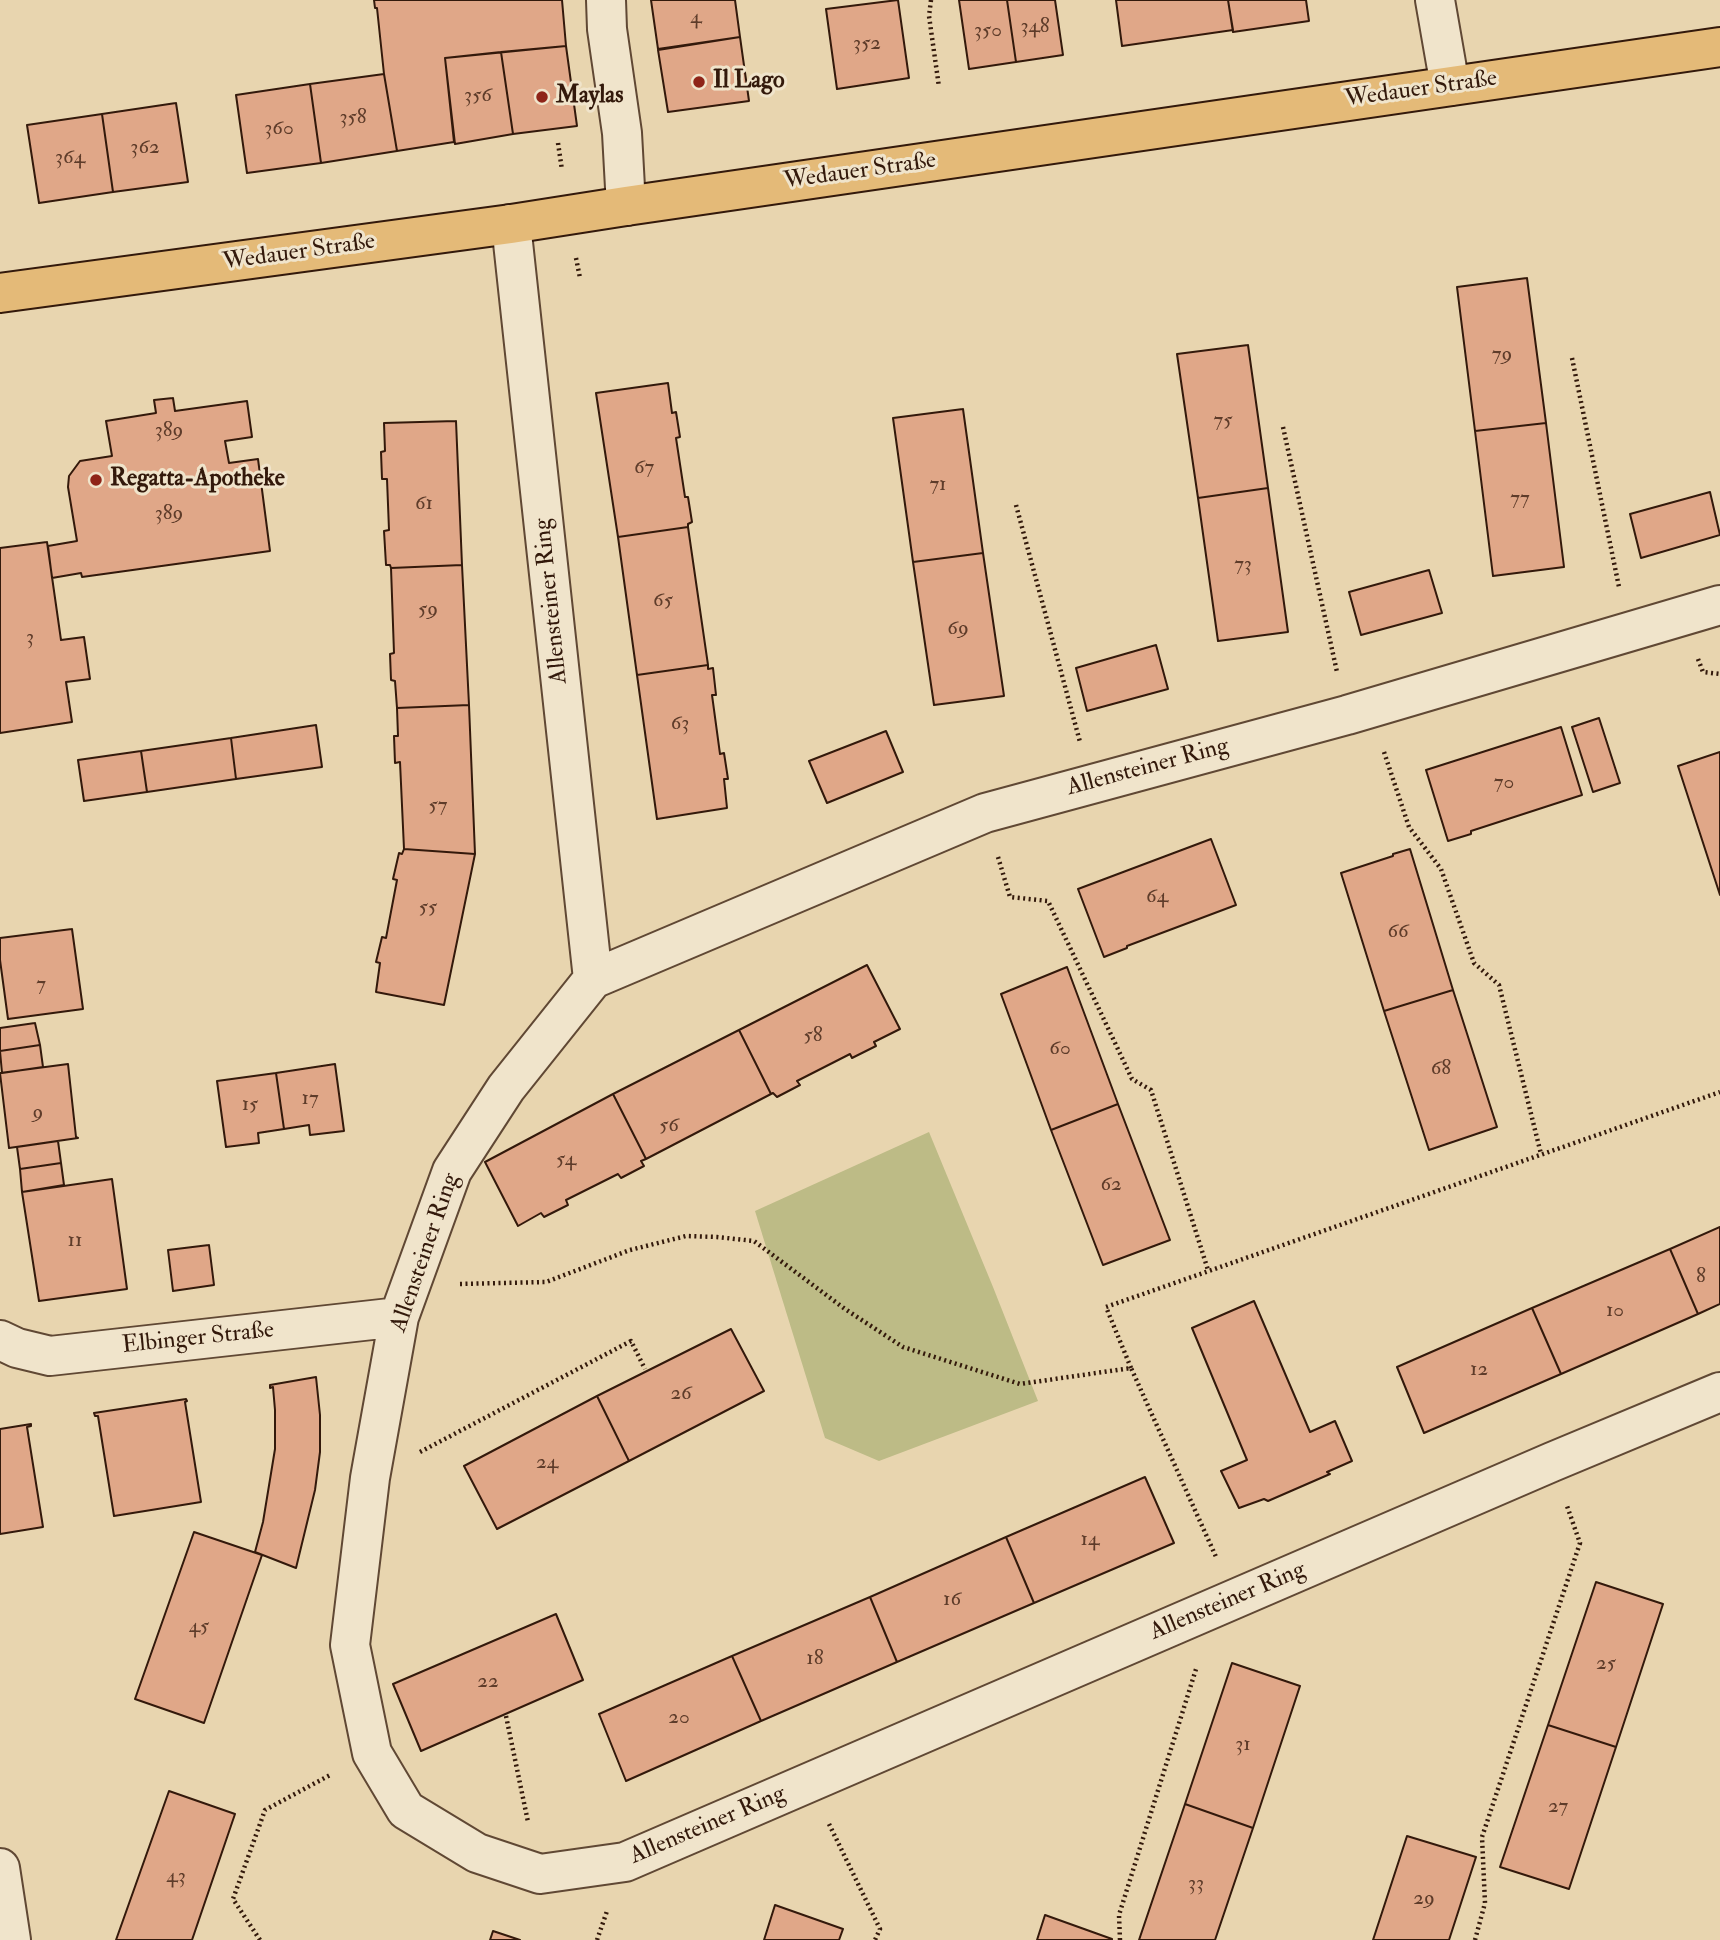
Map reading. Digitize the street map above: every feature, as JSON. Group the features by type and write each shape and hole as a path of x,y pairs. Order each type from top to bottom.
{"main road":[{"name":"Wedauer Straße","path":"0,293 511,224 1720,47"}],"street":[{"path":"606,0 607,29 622,133 626,206"},
{"path":"1434,0 1450,86"},
{"name":"Allensteiner Ring","path":"511,224 593,979"},
{"name":"Allensteiner Ring","path":"1720,605 1358,712 985,813 593,979 506,1088 452,1171 399,1317 370,1478 350,1645 372,1753 406,1810 477,1853 540,1874 625,1862 1720,1392"},
{"name":"Elbinger Straße","path":"0,1340 17,1348 50,1356 399,1317"},
{"path":"0,1868 11,1940"}],"path":[{"path":"931,0 929,16 939,87"},
{"path":"1572,358 1628,631"},
{"path":"1283,427 1358,712 1409,827 1441,869 1474,963 1499,985 1541,1154"},
{"path":"1016,505 1091,784"},
{"path":"985,813 1010,897 1048,901 1132,1079 1151,1090 1208,1270"},
{"path":"1235,1599 1106,1307 1720,1092"},
{"path":"399,1317 453,1284 546,1282 630,1250 686,1236 717,1237 754,1241 845,1309 903,1347 1020,1384 1131,1368"},
{"path":"370,1478 631,1341 645,1369"},
{"path":"1475,1940 1485,1903 1482,1837 1580,1542 1552,1462"},
{"path":"1120,1940 1119,1915 1206,1636 1196,1616"},
{"path":"506,1717 540,1874"},
{"path":"260,1940 233,1899 265,1810 372,1753"},
{"path":"810,1783 880,1929 875,1940"}],"shaded area":[{"path":"929,1132 1038,1401 879,1461 825,1438 755,1211"}],"building":[{"path":"374,0 562,0 566,46 445,58 454,142 397,151"},
{"path":"651,0 735,0 740,37 658,49"},
{"path":"898,0 909,78 837,89 826,9"},
{"path":"959,0 1007,0 1016,62 969,69"},
{"path":"1007,0 1055,0 1063,55 1016,62"},
{"path":"1116,0 1228,0 1233,30 1122,46"},
{"path":"1228,0 1306,0 1309,21 1233,32"},
{"path":"740,37 749,101 668,112 658,50"},
{"path":"566,46 577,126 513,134 501,52"},
{"path":"501,52 513,134 455,144 445,58"},
{"path":"384,74 397,151 321,163 310,84"},
{"path":"310,84 321,163 247,173 236,95"},
{"path":"176,103 188,182 113,192 102,114"},
{"path":"102,114 113,192 39,203 27,125"},
{"path":"1527,278 1546,423 1475,431 1457,287"},
{"path":"1248,345 1268,488 1198,498 1177,354"},
{"path":"668,383 672,413 676,412 680,437 676,438 685,497 688,497 692,522 688,527 618,537 596,393"},
{"path":"173,398 175,411 247,401 252,437 225,441 229,463 258,459 270,551 82,577 81,573 52,578 48,546 77,541 68,487 69,476 80,461 112,456 106,421 156,413 154,400"},
{"path":"963,409 983,553 913,562 893,418"},
{"path":"456,421 462,565 391,568 386,565 384,531 389,530 387,479 382,479 384,423"},
{"path":"1546,423 1564,567 1493,576 1475,431"},
{"path":"1268,488 1288,632 1218,641 1198,498"},
{"path":"1710,492 1720,535 1641,558 1630,514"},
{"path":"688,527 708,665 637,675 618,537"},
{"path":"47,542 61,640 84,637 90,679 66,682 72,722 0,733 0,548"},
{"path":"983,553 1004,696 934,705 913,562"},
{"path":"462,565 469,705 397,708 395,681 391,680 390,654 394,653 391,568"},
{"path":"1429,570 1442,613 1361,635 1349,592"},
{"path":"1156,645 1168,689 1087,711 1076,668"},
{"path":"708,665 708,669 713,668 716,695 712,695 720,754 724,753 728,779 724,779 727,808 657,819 637,675"},
{"path":"469,705 475,854 404,849 400,762 395,763 397,708"},
{"path":"1599,718 1620,783 1593,792 1572,727"},
{"path":"316,725 322,767 236,779 231,738"},
{"path":"1561,727 1582,795 1448,841 1426,770"},
{"path":"886,731 903,772 827,803 809,761"},
{"path":"231,738 236,779 147,792 141,751"},
{"path":"141,751 147,792 84,801 78,760"},
{"path":"1720,752 1720,895 1678,766"},
{"path":"1211,839 1236,905 1104,957 1078,889"},
{"path":"404,849 475,854 444,1005 376,992 380,963 376,962 382,937 386,938 397,880 393,879 399,853 402,854"},
{"path":"1410,849 1453,990 1384,1011 1341,873"},
{"path":"72,929 83,1009 8,1019 0,960 0,938"},
{"path":"867,965 900,1029 874,1042 876,1046 852,1058 850,1054 797,1081 800,1085 777,1097 771,1094 739,1030"},
{"path":"1067,967 1118,1104 1051,1130 1001,994"},
{"path":"1453,990 1497,1127 1429,1150 1384,1011"},
{"path":"35,1023 40,1045 0,1051 0,1028"},
{"path":"739,1030 771,1094 646,1159 613,1094"},
{"path":"40,1045 43,1067 2,1073 0,1051"},
{"path":"68,1064 78,1138 9,1148 0,1073"},
{"path":"335,1064 344,1131 310,1135 309,1125 284,1129 276,1073"},
{"path":"276,1073 284,1129 258,1133 259,1143 226,1147 217,1081"},
{"path":"613,1094 646,1159 641,1161 644,1166 621,1178 618,1174 566,1200 568,1205 544,1217 541,1213 518,1226 485,1162"},
{"path":"1118,1104 1170,1240 1103,1265 1051,1130"},
{"path":"58,1141 61,1163 20,1169 17,1147"},
{"path":"61,1163 64,1185 22,1192 20,1169"},
{"path":"112,1179 127,1289 39,1301 22,1192"},
{"path":"1720,1227 1720,1304 1698,1314 1670,1249"},
{"path":"209,1245 214,1285 173,1291 168,1250"},
{"path":"1670,1249 1698,1314 1561,1374 1532,1308"},
{"path":"1254,1301 1310,1432 1335,1421 1352,1461 1327,1472 1330,1474 1268,1501 1264,1499 1239,1508 1221,1471 1247,1460 1192,1328"},
{"path":"1532,1308 1561,1374 1424,1433 1397,1367"},
{"path":"731,1329 764,1391 629,1461 597,1396"},
{"path":"316,1377 320,1452 315,1490 296,1568 255,1552 263,1522 275,1449 275,1410 273,1387 270,1388 270,1385"},
{"path":"597,1396 629,1461 497,1529 464,1466"},
{"path":"186,1399 201,1502 114,1516 98,1416 94,1413"},
{"path":"31,1424 27,1427 43,1527 0,1534 0,1429"},
{"path":"1145,1477 1174,1543 1034,1603 1006,1537"},
{"path":"194,1532 262,1555 204,1723 135,1699"},
{"path":"1006,1537 1034,1603 897,1662 870,1597"},
{"path":"1596,1582 1663,1604 1616,1747 1548,1725"},
{"path":"870,1597 897,1662 761,1721 732,1656"},
{"path":"556,1614 583,1680 421,1751 393,1684"},
{"path":"732,1656 761,1721 626,1781 599,1714"},
{"path":"1232,1663 1300,1686 1253,1828 1185,1804"},
{"path":"1548,1725 1616,1747 1569,1889 1500,1867"},
{"path":"169,1791 235,1814 192,1940 116,1940"},
{"path":"1185,1804 1253,1828 1215,1940 1139,1940"},
{"path":"1407,1836 1476,1857 1449,1940 1373,1940"},
{"path":"775,1905 843,1929 839,1940 764,1940"},
{"path":"1045,1915 1112,1939 1112,1940 1037,1940"},
{"path":"493,1931 520,1940 490,1940"}],"place":[{"name":"Il Lago","path":"699,82"},
{"name":"Maylas","path":"542,97"},
{"name":"Regatta-Apotheke","path":"96,480"}]}
